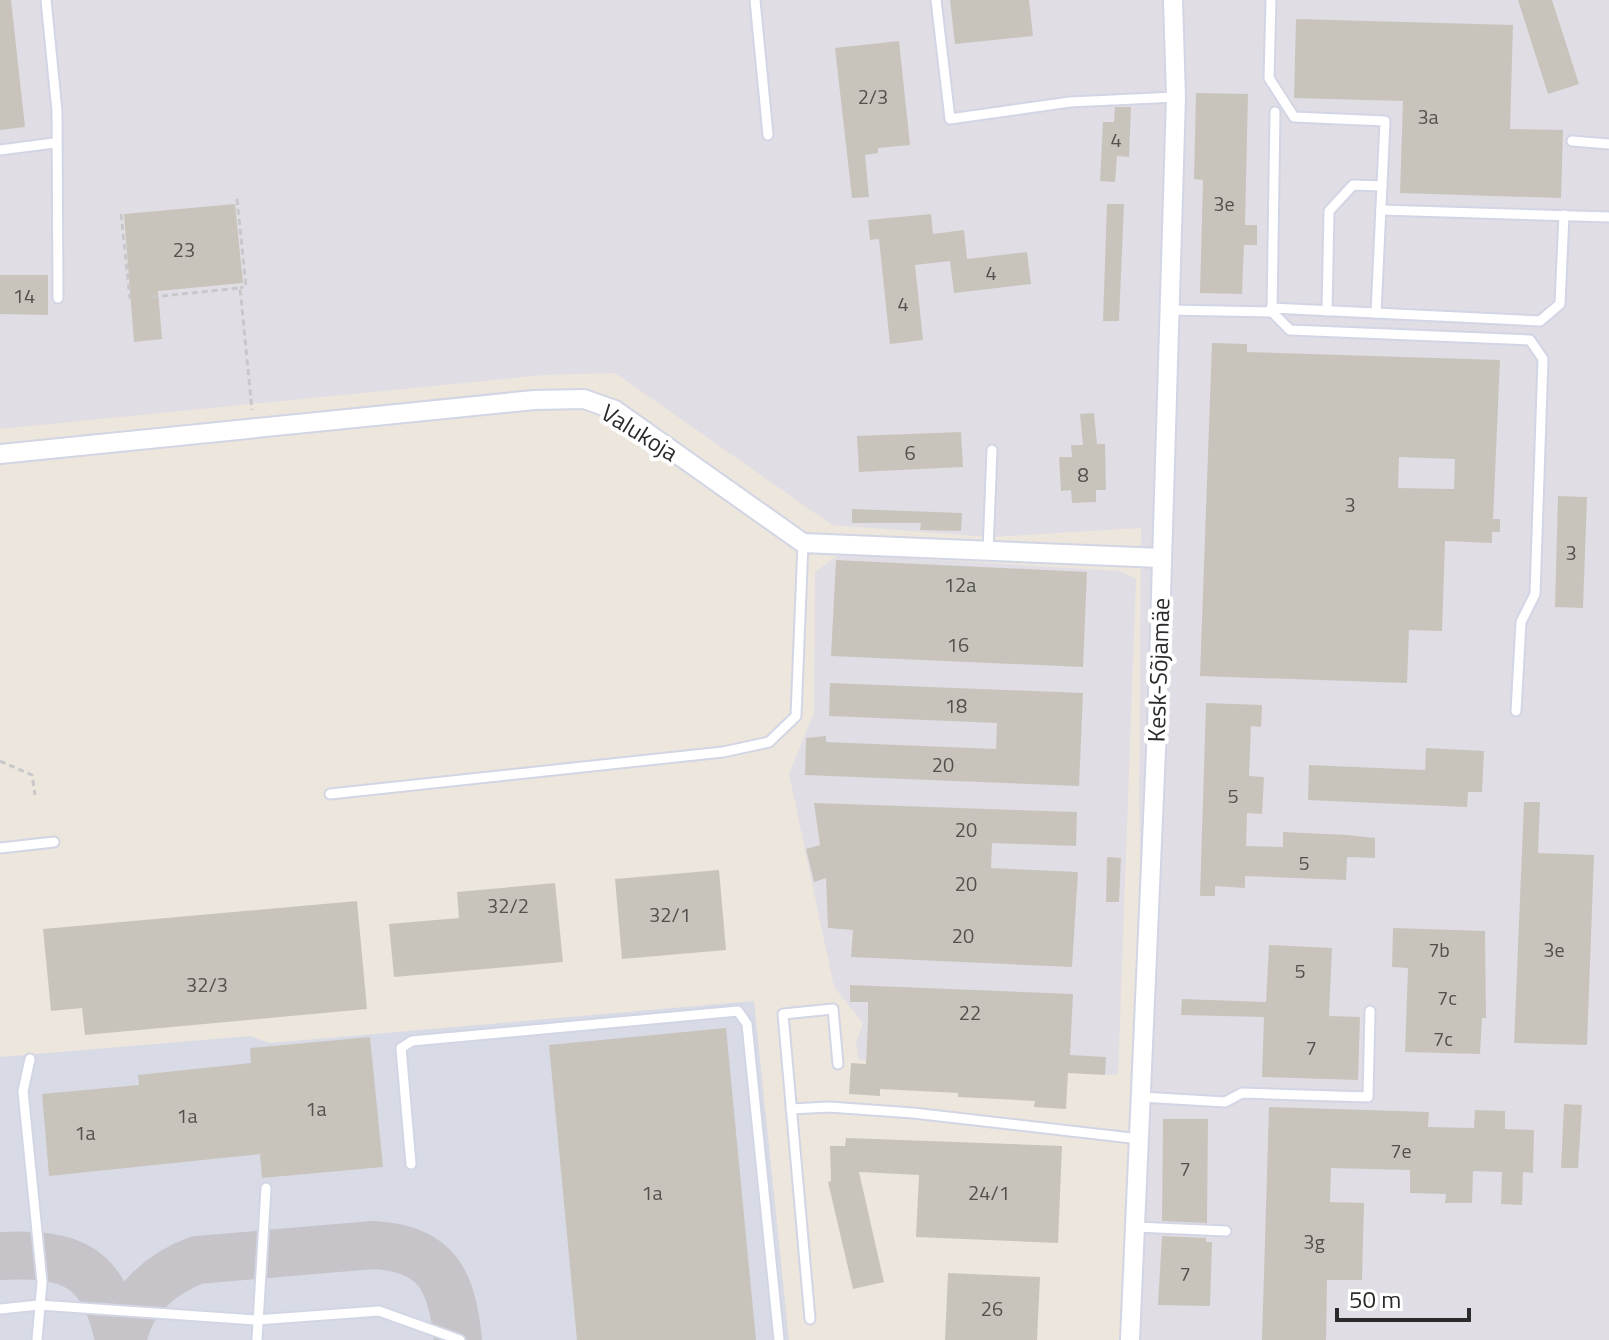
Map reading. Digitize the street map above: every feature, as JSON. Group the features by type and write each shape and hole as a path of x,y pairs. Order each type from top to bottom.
{"street":[{"name":"Kesk-Sõjamäe","path":"1130,1340 1140,1139 1176,97 1173,0"},
{"name":"Valukoja","path":"0,454 534,400 584,399 615,410 803,543"},
{"path":"803,543 1161,558"}],"lane":[{"path":"46,0 57,111 54,143 58,298"},
{"path":"755,0 768,135"},
{"path":"936,0 950,119 1070,102 1176,97"},
{"path":"1271,0 1269,78 1294,117 1385,121 1376,313"},
{"path":"1275,112 1272,310 1290,330 1530,340 1543,359 1535,594 1521,622 1516,711"},
{"path":"1572,141 1609,144"},
{"path":"0,150 54,143"},
{"path":"1327,311 1329,211 1353,185 1382,186"},
{"path":"1381,210 1609,217"},
{"path":"1169,310 1327,311 1540,321 1560,304 1564,215"},
{"path":"988,551 992,450"},
{"path":"330,794 723,752 769,742 796,716 803,543"},
{"path":"0,848 54,842"},
{"path":"810,1319 783,1014 833,1009 838,1064"},
{"path":"411,1164 401,1048 412,1041 738,1011 747,1024 779,1340"},
{"path":"1141,1097 1225,1102 1242,1093 1368,1097 1370,1011"},
{"path":"30,1059 23,1091 42,1282 37,1340"},
{"path":"791,1109 824,1106 913,1113 1140,1139"},
{"path":"257,1340 266,1188"},
{"path":"1136,1227 1226,1231"},
{"path":"0,1309 39,1305 256,1320 379,1311 460,1340"}],"path":[{"path":"152,297 246,286 237,199"},
{"path":"121,214 130,299"},
{"path":"240,288 253,418"},
{"path":"0,761 32,775 35,795"}],"shaded area":[{"path":"0,0 1609,0 1609,1340 1141,1340 1147,1129 1139,803 1141,528 990,537 832,525 615,373 544,375 0,429"},
{"path":"840,554 1120,571 1136,579 1118,1075 882,1065 859,1060 856,1043 863,1023 834,987 789,774 814,713 815,572"},
{"path":"754,1001 789,1340 0,1340 0,1057 250,1036 270,1043"}],"building":[{"path":"0,0 11,0 25,127 0,130"},
{"path":"950,0 1029,0 1033,36 955,44"},
{"path":"1518,0 1552,0 1579,84 1548,94"},
{"path":"1296,19 1513,25 1510,129 1563,130 1561,198 1400,193 1403,101 1294,98"},
{"path":"899,41 910,145 878,148 878,153 865,155 869,197 852,198 835,48"},
{"path":"1196,93 1248,94 1245,225 1257,225 1257,245 1244,245 1242,294 1200,293 1203,180 1194,179"},
{"path":"1115,107 1131,107 1129,157 1117,156 1115,182 1100,181 1103,122 1114,122"},
{"path":"235,204 243,283 158,291 162,339 134,342 124,214"},
{"path":"1107,204 1124,204 1119,321 1103,321"},
{"path":"931,214 933,234 964,230 967,259 1027,252 1031,284 954,293 950,261 915,265 923,340 890,344 879,239 870,240 868,220"},
{"path":"0,275 48,275 48,315 0,314"},
{"path":"1212,343 1247,344 1247,352 1500,360 1493,519 1500,519 1500,532 1492,532 1492,543 1445,541 1442,631 1409,630 1407,683 1200,676","holes":["1399,457 1455,459 1454,489 1398,488"]},
{"path":"1094,413 1097,444 1105,444 1106,490 1096,490 1096,502 1072,503 1071,490 1061,491 1059,457 1072,457 1071,445 1083,445 1080,414"},
{"path":"961,432 963,467 859,472 857,436"},
{"path":"1558,496 1587,497 1583,608 1555,607"},
{"path":"852,509 962,513 961,531 920,530 921,523 852,523"},
{"path":"836,560 1087,572 1083,667 831,656"},
{"path":"830,683 1083,693 1079,786 805,775 806,738 826,736 826,742 996,749 997,723 829,716"},
{"path":"1206,703 1262,705 1261,727 1251,726 1249,776 1264,777 1262,814 1247,813 1246,846 1283,847 1283,832 1348,835 1375,838 1375,858 1347,857 1346,880 1245,876 1245,888 1215,886 1215,896 1200,896"},
{"path":"1426,748 1484,751 1482,792 1468,792 1467,807 1308,800 1309,765 1425,770"},
{"path":"1524,802 1540,802 1538,853 1594,855 1587,1045 1514,1043"},
{"path":"814,803 1077,812 1076,846 992,843 991,868 1078,872 1072,967 851,957 853,930 828,928 826,878 814,882 806,849 820,845"},
{"path":"1107,857 1121,858 1119,902 1106,902"},
{"path":"719,870 726,950 622,959 615,879"},
{"path":"555,883 563,962 394,977 389,924 459,918 457,892"},
{"path":"357,901 367,1009 85,1035 82,1008 51,1011 43,929"},
{"path":"1393,928 1485,931 1486,1018 1482,1018 1480,1054 1405,1052 1408,968 1392,967"},
{"path":"1269,945 1332,948 1329,1016 1360,1017 1358,1080 1262,1077 1264,1017 1181,1015 1182,999 1266,1002"},
{"path":"850,985 1073,994 1070,1055 1106,1057 1105,1075 1068,1073 1066,1109 1034,1107 1035,1101 958,1097 958,1093 880,1089 880,1096 849,1094 851,1063 866,1064 868,1022 868,1002 850,1002"},
{"path":"726,1028 756,1340 577,1340 549,1045"},
{"path":"370,1037 383,1167 262,1178 260,1154 49,1176 42,1094 139,1085 138,1075 251,1063 250,1048"},
{"path":"1564,1104 1582,1105 1578,1168 1561,1168"},
{"path":"1269,1107 1429,1112 1428,1127 1474,1128 1475,1110 1505,1111 1505,1129 1534,1130 1533,1173 1523,1172 1522,1205 1501,1204 1502,1172 1473,1171 1472,1203 1445,1203 1446,1194 1410,1193 1410,1170 1331,1168 1330,1202 1364,1203 1362,1280 1327,1280 1326,1340 1262,1340"},
{"path":"1163,1119 1208,1119 1207,1223 1162,1221"},
{"path":"846,1138 1062,1146 1058,1243 916,1237 919,1175 859,1172 884,1282 853,1289 828,1182 831,1181 830,1146 845,1146"},
{"path":"1162,1236 1206,1238 1206,1242 1212,1242 1210,1306 1158,1305"},
{"path":"948,1273 1040,1277 1037,1340 945,1340"}],"taxiway":[{"path":"123,1340 132,1313 149,1290 171,1272 197,1260 373,1245 413,1253 438,1272 451,1301 458,1340"},
{"path":"0,1256 47,1257 81,1269 94,1280 104,1295 119,1340"}]}
